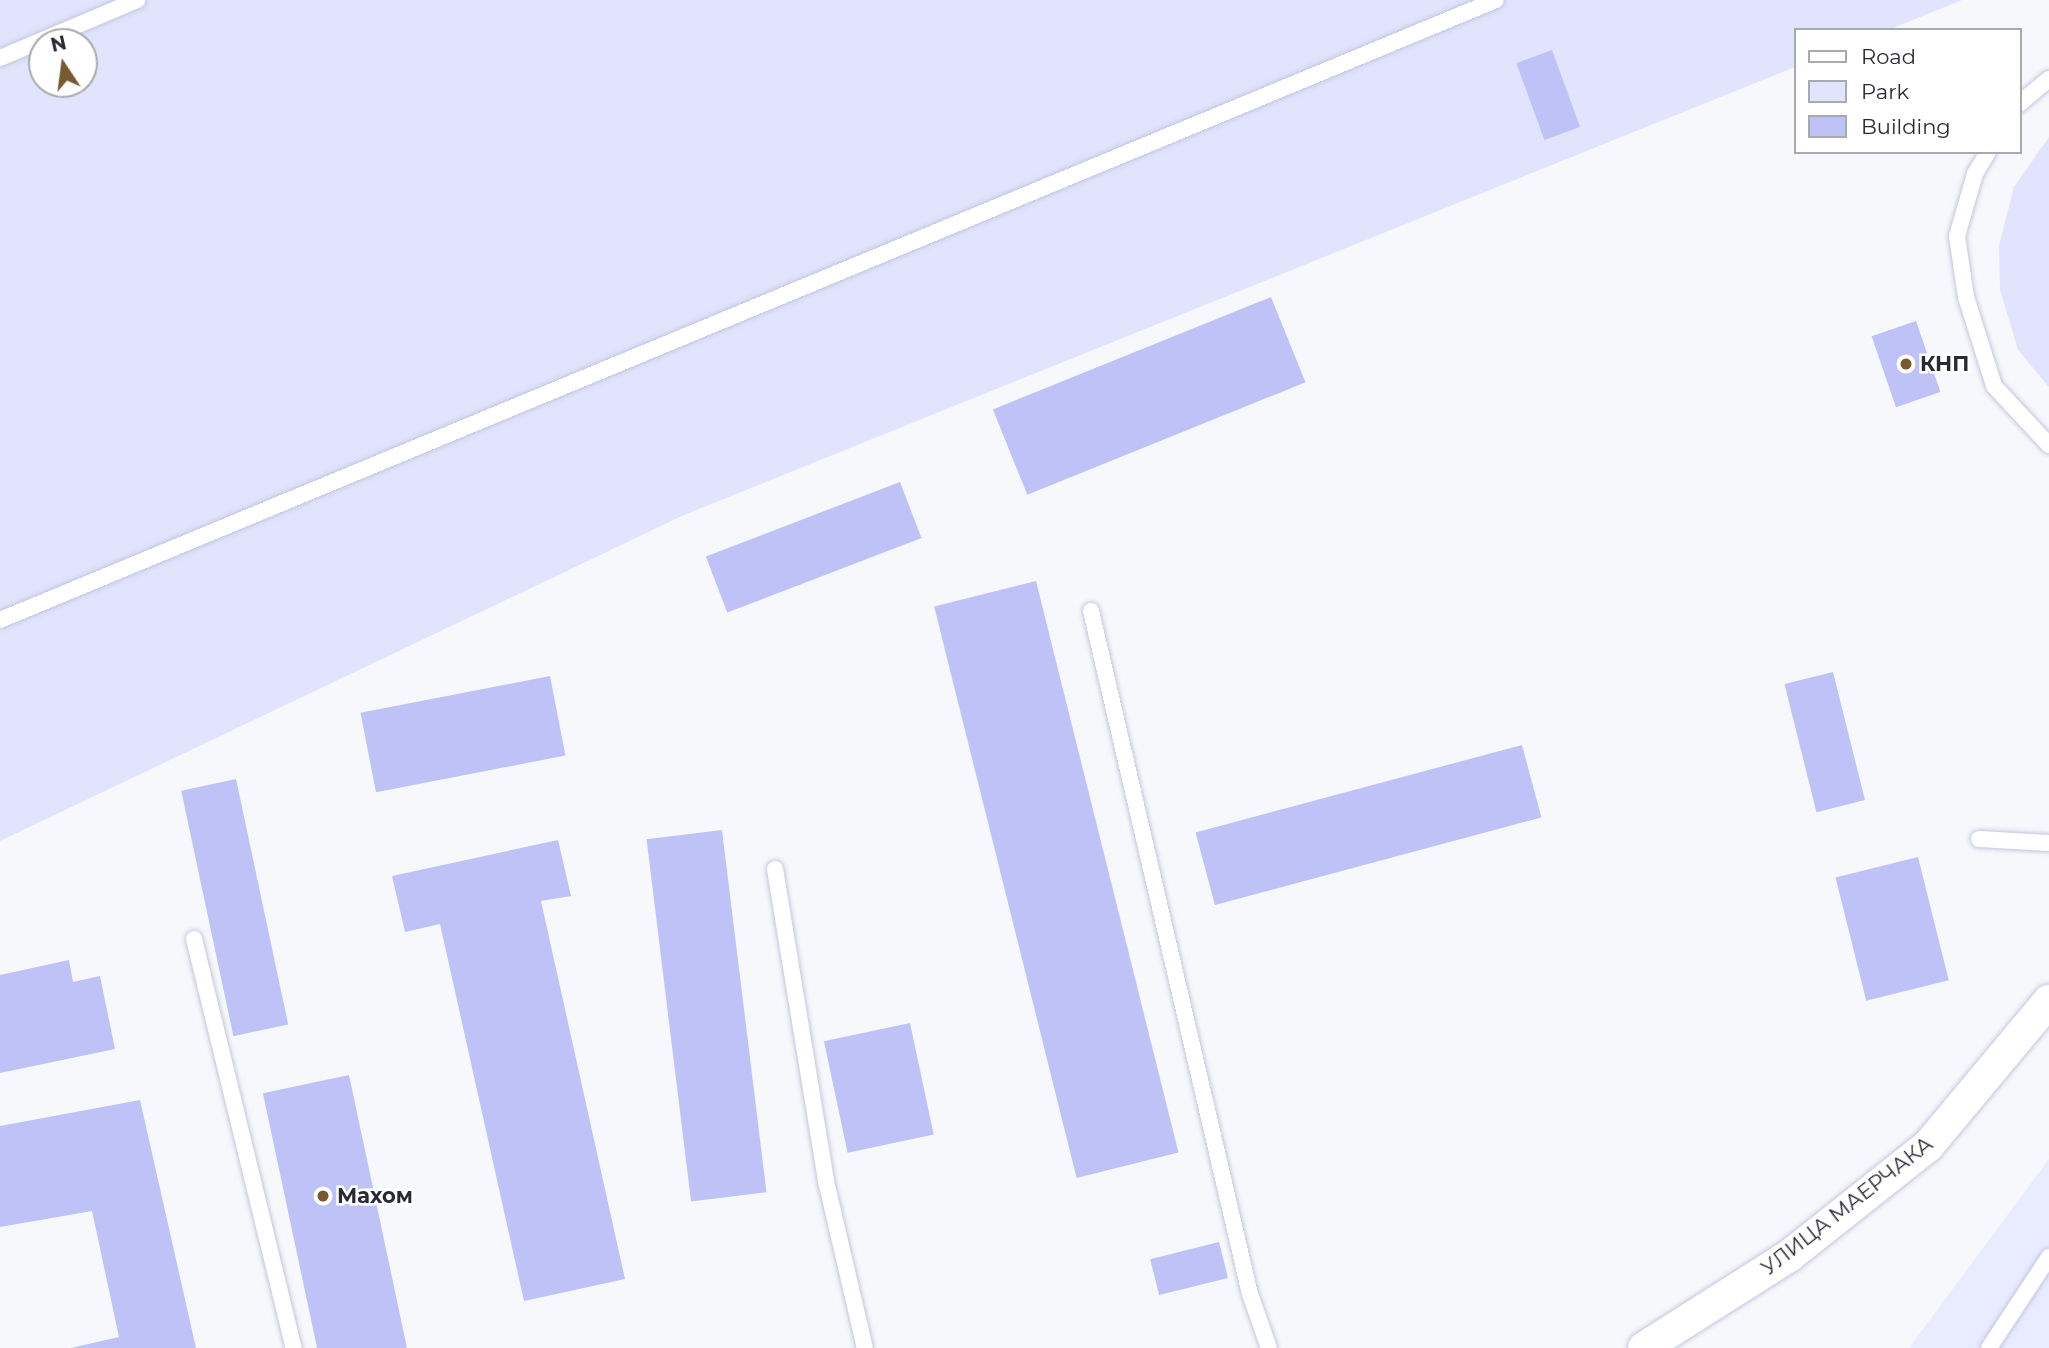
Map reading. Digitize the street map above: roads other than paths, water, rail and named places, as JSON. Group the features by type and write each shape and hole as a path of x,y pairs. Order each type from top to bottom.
{"street":[{"name":"УЛИЦА МАЕРЧАКА","path":"1644,1348 1789,1256 1928,1146 2049,1001"}],"lane":[{"path":"0,58 137,0"},
{"path":"0,620 1496,0"},
{"path":"2021,102 2049,79"},
{"path":"1987,154 1975,174 1957,236 1966,297 1994,386 2049,445"},
{"path":"1091,611 1250,1294 1269,1348"},
{"path":"1979,839 2049,843"},
{"path":"775,869 826,1181 864,1348"},
{"path":"194,939 294,1348"},
{"path":"1989,1348 2049,1257"}],"place":[{"name":"КНП","path":"1906,364"},
{"name":"Махом","path":"323,1196"}]}
